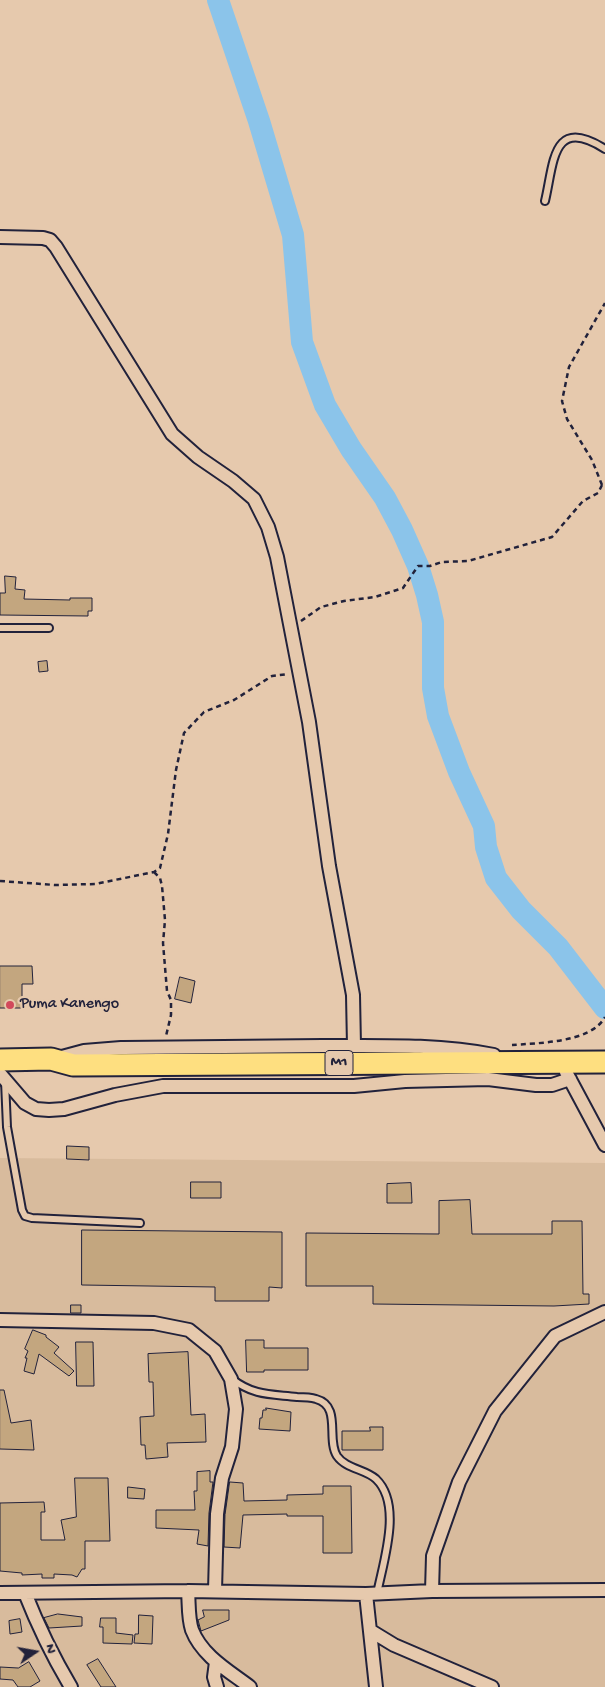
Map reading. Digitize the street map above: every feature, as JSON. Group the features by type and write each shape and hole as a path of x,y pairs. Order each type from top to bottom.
{"highway":[{"name":"M1","path":"1,1072 51,1059 73,1065 526,1062 565,1071 605,1062"},
{"name":"M1","path":"1,1072 53,1072 73,1065"}],"street":[{"path":"0,238 43,238 50,240 172,434 198,457 234,481 254,499 268,527 277,557 309,722 329,866 352,988 354,1046"},
{"path":"51,1059 84,1051 121,1048 354,1046 467,1050 526,1062"},
{"path":"1,1072 25,1103 36,1109 49,1110 64,1109 115,1094 163,1086 354,1086 405,1081 488,1079 536,1086 552,1085 565,1071 605,1145"},
{"path":"432,1591 433,1556 459,1482 495,1411 556,1336 605,1312"},
{"path":"0,1320 154,1323 189,1330 215,1351 231,1378 236,1409 232,1447 222,1478 217,1514 215,1591"},
{"path":"0,1593 215,1591 372,1594 432,1591 605,1590"},
{"path":"188,1591 192,1629 197,1640 216,1662 250,1687"},
{"path":"25,1593 39,1627 71,1687"},
{"path":"372,1594 371,1631 376,1687"},
{"path":"371,1631 394,1645 492,1687"},
{"path":"216,1662 214,1676 216,1687"}],"lane":[{"path":"546,202 556,152 561,143 575,136 591,140 605,149"},
{"path":"0,628 49,628"},
{"path":"1,1072 7,1127 22,1210 25,1216 32,1218 140,1223"},
{"path":"231,1378 244,1388 256,1392 316,1399 326,1404 332,1414 333,1444 337,1455 344,1463 376,1479 385,1494 390,1514 388,1542 372,1594"}],"path":[{"path":"290,627 304,620 321,607 375,597 403,588 418,566 430,566 442,562 468,561 552,537 583,501 598,493 603,484 592,460 567,419 562,401 569,367 605,303"},
{"path":"0,881 55,886 95,884 154,872 160,868 168,834 175,780 184,733 204,712 234,700 272,676 300,672"},
{"path":"154,872 160,878 162,886 165,920 163,942 167,991 172,1000 163,1048"},
{"path":"505,1045 558,1040 580,1035 592,1031 603,1022 605,1017"}],"shaded area":[{"path":"0,1158 605,1163 605,1687 0,1687"}],"building":[{"path":"5,576 16,577 15,589 25,590 24,599 70,600 70,598 92,598 92,611 88,611 88,616 0,615 0,593 5,593"},
{"path":"47,661 48,671 39,672 38,662"},
{"path":"0,966 32,966 33,984 22,984 22,1008 0,1008"},
{"path":"180,977 195,981 191,1003 175,999"},
{"path":"67,1146 89,1147 89,1160 67,1159"},
{"path":"191,1182 221,1182 221,1198 191,1198"},
{"path":"411,1183 412,1203 387,1203 387,1184"},
{"path":"470,1200 472,1234 552,1234 552,1221 582,1221 583,1294 589,1294 589,1304 554,1306 373,1304 373,1286 306,1286 306,1233 439,1234 439,1201"},
{"path":"82,1230 282,1232 282,1288 269,1287 269,1301 215,1301 215,1287 82,1285"},
{"path":"71,1305 81,1305 81,1313 71,1313"},
{"path":"33,1330 46,1335 59,1347 54,1353 74,1371 69,1376 39,1354 34,1374 24,1371 27,1358 25,1358 28,1351 25,1349"},
{"path":"246,1340 264,1340 264,1348 308,1348 308,1370 247,1372"},
{"path":"76,1342 93,1342 94,1386 77,1386"},
{"path":"188,1352 191,1415 205,1414 206,1442 167,1443 168,1457 146,1459 145,1445 141,1445 140,1417 154,1416 153,1382 149,1382 148,1354"},
{"path":"0,1390 4,1390 11,1423 31,1420 34,1450 0,1449"},
{"path":"266,1408 291,1412 290,1431 259,1429 260,1418 262,1418 263,1410 266,1410"},
{"path":"370,1427 383,1427 383,1450 342,1450 342,1431 370,1431"},
{"path":"210,1471 210,1482 213,1482 209,1513 208,1546 197,1544 199,1530 156,1528 156,1510 195,1510 194,1491 197,1491 197,1472"},
{"path":"75,1478 108,1478 110,1541 85,1541 85,1569 82,1569 77,1577 54,1574 54,1578 42,1578 42,1574 22,1575 22,1573 0,1571 0,1503 44,1502 45,1512 41,1512 41,1540 65,1540 61,1520 76,1517"},
{"path":"230,1482 243,1483 244,1501 287,1500 287,1495 323,1494 323,1486 351,1486 352,1553 323,1553 323,1516 287,1516 287,1514 243,1515 240,1548 224,1547 225,1515"},
{"path":"128,1487 145,1489 144,1499 128,1498"},
{"path":"203,1610 229,1610 229,1620 201,1631 198,1620 204,1617"},
{"path":"58,1614 82,1617 82,1626 49,1628 44,1618"},
{"path":"139,1615 153,1616 152,1644 134,1643 135,1634 138,1634"},
{"path":"101,1618 116,1618 116,1633 133,1635 132,1644 103,1643 103,1627 100,1627"},
{"path":"20,1619 22,1632 10,1634 9,1621"},
{"path":"98,1659 116,1687 101,1687 87,1665"},
{"path":"29,1662 40,1681 30,1687 18,1687 13,1680 0,1679 0,1667 18,1668"}],"waterway":[{"path":"218,0 259,121 293,235 302,342 325,405 351,449 385,498 418,566 433,622 433,688 438,716 459,772 484,826 486,847 496,878 521,910 558,947 605,1008"}],"place":[{"name":"Puma Kanengo","path":"10,1005"}]}
